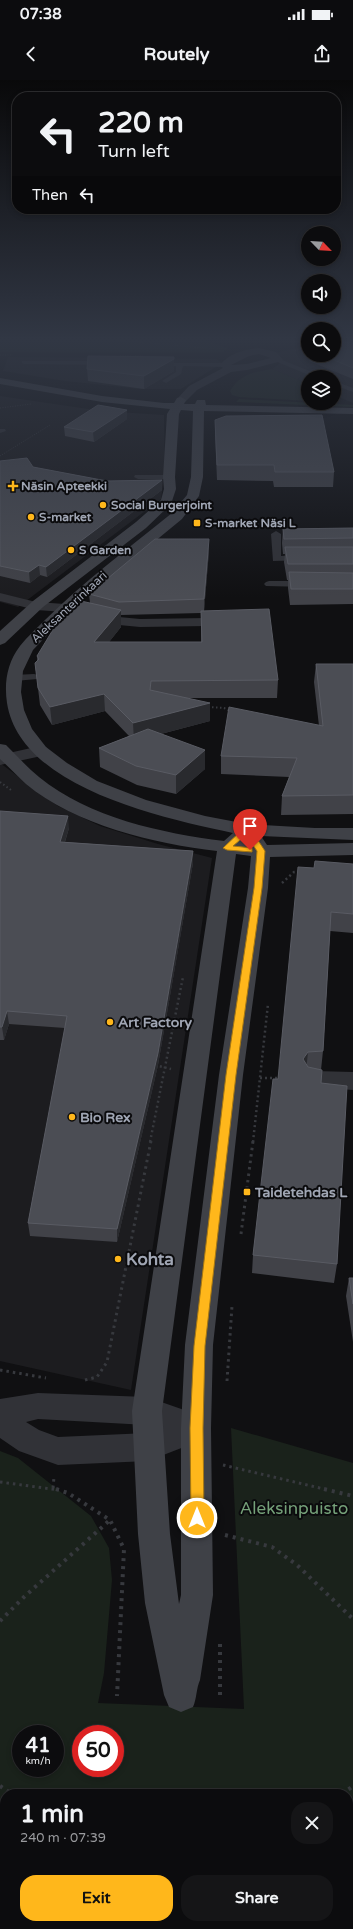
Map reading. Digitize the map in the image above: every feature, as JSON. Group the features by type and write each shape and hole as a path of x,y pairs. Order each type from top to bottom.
{"street":[{"name":"Aleksanterinkaari","path":"0,640 14,624 161,508 167,501 170,489 169,477 172,425"},
{"name":"Aleksanterinkaari","path":"197,425 197,477 193,496 177,516 65,608 26,648 15,672 14,678 13,692 16,710 24,730 40,751 61,767 91,785 162,811 254,841 353,849"},
{"path":"0,586 41,602 119,621 140,623 207,622"},
{"path":"0,598 41,602"},
{"path":"3,756 40,751"},
{"name":"Aleksanterinkaari","path":"3,756 33,781 67,803 108,820 145,832 194,843 227,848 254,841 315,834 353,834"},
{"path":"227,848 147,1411 154,1534 162,1603 181,1695 196,1595 196,1428 199,1346 231,1075 258,888 254,841"},
{"path":"314,1079 353,1081"},
{"path":"0,1413 38,1406 147,1411 196,1428"},
{"path":"0,1421 30,1441 58,1451 148,1447 196,1428"}],"lane":[{"path":"138,477 169,477"},
{"path":"276,534 276,558 314,558"},
{"path":"269,584 315,584"},
{"path":"14,678 34,677"}],"path":[{"path":"0,456 50,426"},
{"path":"206,707 224,708 231,712"},
{"path":"67,1407 74,1384 97,1376 108,1362 184,970"},
{"path":"240,1239 259,1093 268,1001"},
{"path":"150,1064 158,1065 164,1068"},
{"path":"227,1387 233,1302"},
{"path":"0,1370 52,1380"},
{"path":"221,1472 221,1464 353,1496"},
{"path":"0,1482 12,1485 53,1488 68,1493 110,1520 124,1549 117,1696"},
{"path":"0,1620 110,1520"},
{"path":"221,1534 272,1547 296,1565 353,1619"}],"shaded area":[{"path":"0,425 164,425 165,469 161,499 18,607 0,602"},
{"path":"0,763 58,806 100,826 158,844 212,858 131,1390 0,1361"}],"green space":[{"name":"Aleksinpuisto","path":"231,1428 353,1463 353,1789 0,1789 0,1451 18,1458 91,1516 109,1548 112,1580 104,1673 98,1703 244,1709"}],"building":[{"path":"67,425 103,425 93,432 64,427"},
{"path":"215,425 324,425 334,472 275,472 274,465 217,465"},
{"path":"27,458 33,467 107,481 162,480 46,567 39,565 29,572 0,566 0,461"},
{"path":"353,528 353,538 284,539 283,529"},
{"path":"155,539 209,539 204,599 119,602 89,594"},
{"path":"285,547 353,547 353,564 288,564"},
{"path":"289,572 353,573 353,589 291,589"},
{"path":"81,601 121,610 94,642 202,642 201,611 269,609 278,680 151,681 150,690 210,703 133,723 104,694 50,707 38,688 35,663 39,659 37,656 57,623"},
{"path":"316,664 353,664 353,795 282,796 297,758 221,756 229,707 323,726"},
{"path":"148,729 205,750 176,775 136,766 99,748"},
{"path":"0,811 68,816 60,842 193,851 158,1053 117,1229 28,1223 67,1016 7,1011 2,1027 0,1027"},
{"path":"315,861 353,864 353,914 331,912 323,1051 308,1052 303,1059 308,1067 322,1070 321,1083 347,1086 337,1264 253,1255 273,1079 278,1079 298,867 314,868"},
{"path":"349,1278 353,1278 353,1304"}],"place":[{"name":"Näsin Apteekki","path":"13,486"},
{"name":"Social Burgerjoint","path":"103,505"},
{"name":"S-market","path":"31,517"},
{"name":"S-market Näsi L","path":"197,523"},
{"name":"S Garden","path":"71,550"},
{"name":"Art Factory","path":"110,1022"},
{"name":"Bio Rex","path":"72,1117"},
{"name":"Taidetehdas L","path":"247,1192"},
{"name":"Kohta","path":"118,1259"}],"route":[{"path":"197,1518 196,1428 199,1346 231,1075 258,888 261,851 247,830 227,848 250,850"}]}
